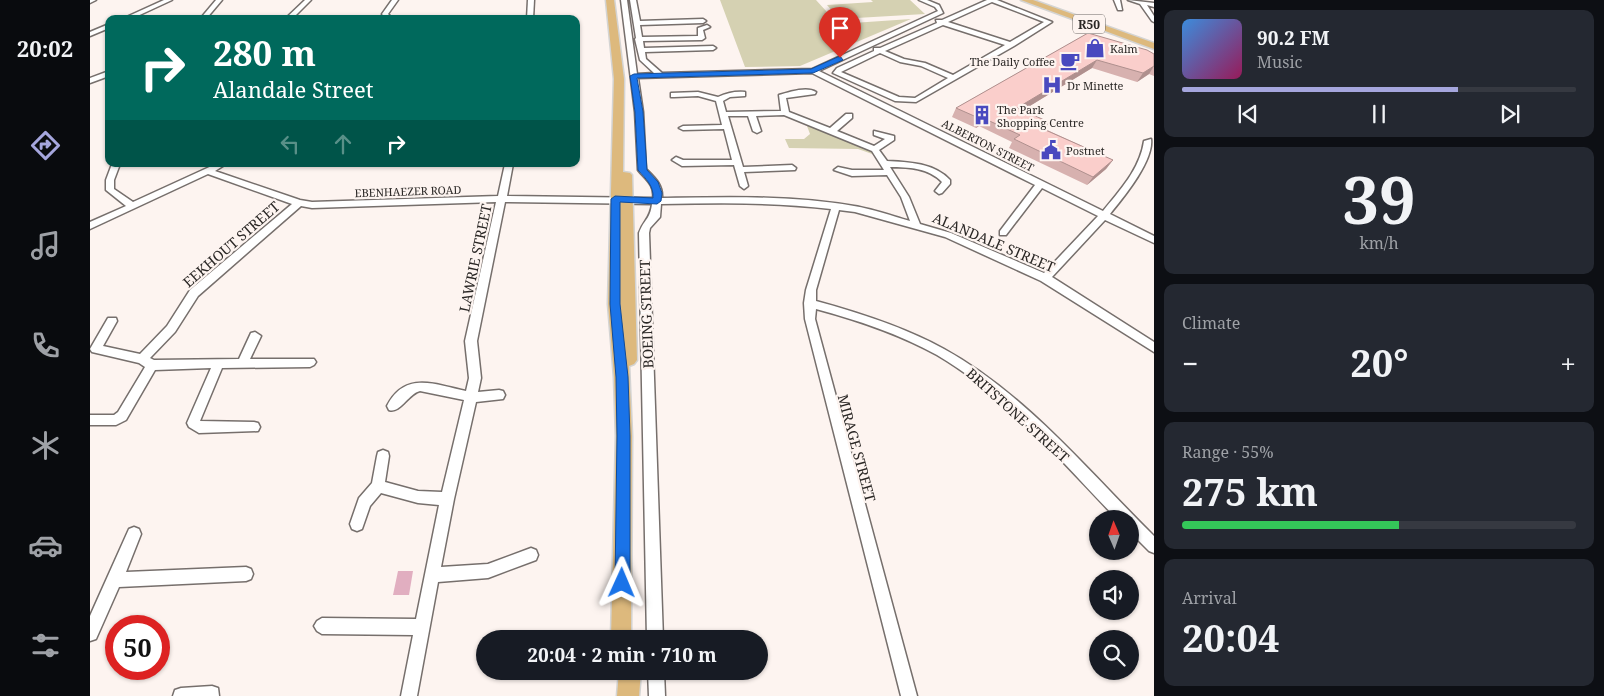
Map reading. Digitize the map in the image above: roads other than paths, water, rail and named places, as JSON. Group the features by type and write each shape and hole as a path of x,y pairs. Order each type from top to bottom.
{"main road":[{"name":"BOEING STREET","path":"610,0 619,79 630,630"},
{"name":"BOEING STREET","path":"615,0 626,104 615,304 622,377 624,436 621,630"},
{"name":"R50","path":"1025,0 1154,46"},
{"name":"R50","path":"1061,3 1154,36"},
{"path":"618,696 619,680"},
{"path":"628,696 629,680"}],"street":[{"path":"134,15 169,0"},
{"path":"206,15 219,0"},
{"path":"292,15 308,0"},
{"path":"386,15 395,0"},
{"path":"530,15 531,0"},
{"path":"624,0 639,112 642,170 655,184 658,193 657,201"},
{"path":"633,0 638,39 644,63 661,76"},
{"path":"634,76 813,71 929,18 941,10 922,0"},
{"path":"992,0 1050,22 916,100 906,100 836,73 839,69 879,50 992,0"},
{"path":"1117,0 1120,9"},
{"path":"1131,0 1154,5"},
{"path":"1143,4 1154,20"},
{"path":"929,18 1012,45"},
{"path":"636,23 705,24 700,28 702,38 638,39"},
{"path":"90,34 105,28"},
{"path":"868,46 902,61 924,64 954,78"},
{"path":"640,50 712,48"},
{"name":"ALBERTON STREET","path":"813,71 1106,218 1154,240"},
{"path":"90,81 105,75"},
{"path":"785,112 782,97 812,92"},
{"path":"674,95 698,94 719,100 728,95 742,94"},
{"path":"719,100 744,186"},
{"path":"723,114 785,112 875,149 905,197 916,225"},
{"path":"750,113 757,131"},
{"path":"832,131 849,116"},
{"path":"683,128 727,126"},
{"path":"875,149 891,138 877,133"},
{"path":"1045,278 1106,218 1139,171 1152,141"},
{"path":"1139,171 1154,158"},
{"path":"676,160 682,163 792,168"},
{"path":"838,170 852,173 910,164 942,174 947,182 939,191"},
{"path":"115,167 110,180 110,190 132,206"},
{"path":"90,226 216,167"},
{"name":"LAWRIE STREET","path":"409,696 447,499 475,378 471,341 508,167"},
{"name":"EBENHAEZER ROAD","path":"207,171 299,203 320,205 502,199 621,199"},
{"path":"1003,234 1040,184"},
{"name":"ALANDALE STREET","path":"621,199 657,201 748,200 836,206 870,212 916,225 969,244 1045,278 1154,348"},
{"name":"BOEING STREET","path":"656,630 644,233 646,227 655,217 657,201"},
{"name":"EEKHOUT STREET","path":"90,420 116,420 122,416 147,362 171,329 194,292 299,203"},
{"name":"MIRAGE STREET","path":"836,206 811,290 809,303 814,343 909,696"},
{"name":"BRITSTONE STREET","path":"809,303 879,324 935,349 958,362 1028,421 1118,510"},
{"path":"112,321 93,348 147,362 218,365 310,362"},
{"path":"242,364 255,336"},
{"path":"218,365 193,423 199,428 254,427"},
{"path":"393,406 407,391 420,386 471,397 499,395"},
{"path":"357,524 364,503 378,486 383,456"},
{"path":"378,486 418,497 447,499"},
{"path":"1139,531 1154,546"},
{"path":"90,633 134,534"},
{"path":"432,575 488,571 531,555"},
{"path":"115,580 246,574"},
{"path":"322,626 422,627"},
{"path":"656,680 657,696"},
{"path":"181,696 212,694"}],"place":[{"name":"Kalm","path":"1095,48"},
{"name":"The Daily Coffee","path":"1070,61"},
{"name":"Dr Minette","path":"1052,85"},
{"name":"The Park Shopping Centre","path":"982,115"},
{"name":"Postnet","path":"1051,150"}]}
